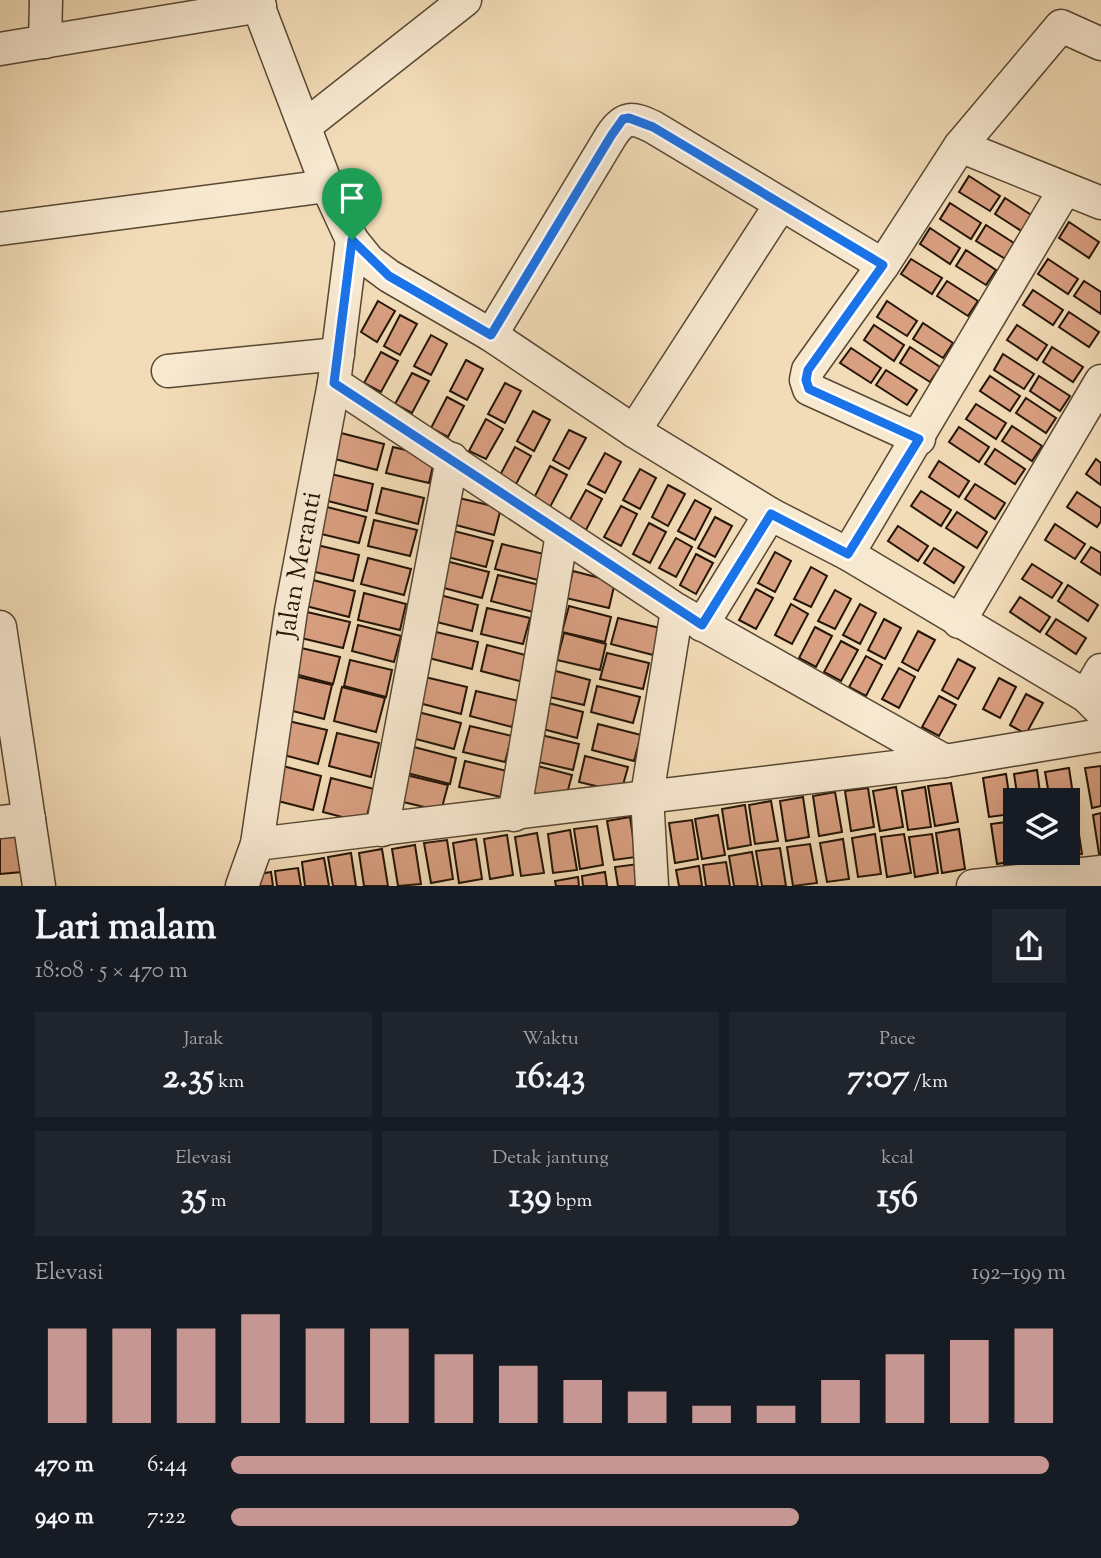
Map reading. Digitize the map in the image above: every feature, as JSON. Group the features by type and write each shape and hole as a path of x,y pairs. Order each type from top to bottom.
{"street":[{"path":"45,42 46,0"},
{"path":"304,126 465,0"},
{"path":"0,49 258,3 327,186 352,240 389,276 491,335 634,431 771,514 848,554 959,622 1096,693"},
{"path":"919,439 809,389 806,380 808,370 883,265 960,146 1061,26 1101,44"},
{"path":"491,335 623,119 640,121 653,127 883,265"},
{"path":"960,146 1101,203"},
{"path":"0,229 327,186"},
{"path":"848,554 919,439 1065,188"},
{"path":"634,431 781,204"},
{"name":"Jalan Meranti","path":"242,886 257,844 291,611 336,368 352,240"},
{"path":"168,371 336,368 452,459 690,617 945,761"},
{"path":"959,622 1101,381"},
{"path":"382,830 452,459"},
{"path":"652,886 647,795 690,617 771,514"},
{"path":"514,814 562,534"},
{"path":"0,626 15,820 39,886"},
{"path":"257,844 945,761 1101,735"},
{"path":"973,886 1034,883 1101,872"}],"building":[{"path":"969,176 1000,196 990,211 959,192"},
{"path":"1005,198 1036,218 1026,234 995,214"},
{"path":"950,203 981,223 971,239 940,219"},
{"path":"1069,222 1099,242 1089,258 1059,238"},
{"path":"986,225 1017,245 1007,260 976,241"},
{"path":"930,228 960,248 950,264 920,244"},
{"path":"966,250 996,270 986,285 956,266"},
{"path":"911,259 942,278 932,294 901,274"},
{"path":"1048,259 1078,279 1068,294 1038,274"},
{"path":"947,281 978,301 968,316 937,296"},
{"path":"1084,281 1101,292 1101,314 1074,296"},
{"path":"1033,290 1063,310 1053,325 1023,305"},
{"path":"378,301 395,311 377,342 361,332"},
{"path":"887,301 917,321 907,336 877,317"},
{"path":"1069,312 1099,332 1089,347 1059,327"},
{"path":"400,315 417,324 400,355 384,346"},
{"path":"923,323 953,343 943,358 913,339"},
{"path":"874,325 904,345 894,361 864,340"},
{"path":"1017,325 1047,345 1037,360 1007,340"},
{"path":"431,335 447,344 431,375 414,366"},
{"path":"910,347 940,367 930,382 900,363"},
{"path":"1052,347 1083,367 1073,382 1043,362"},
{"path":"851,348 881,368 871,383 840,363"},
{"path":"381,352 398,361 381,392 364,383"},
{"path":"1003,354 1034,374 1024,389 994,370"},
{"path":"466,360 483,369 467,400 450,391"},
{"path":"886,370 917,390 907,405 876,385"},
{"path":"412,373 429,381 412,413 395,404"},
{"path":"990,376 1020,396 1010,411 980,391"},
{"path":"1039,376 1070,396 1060,411 1030,391"},
{"path":"505,383 521,391 505,423 488,414"},
{"path":"447,397 464,406 448,437 431,428"},
{"path":"1026,398 1056,418 1046,433 1016,413"},
{"path":"976,404 1006,423 996,439 966,419"},
{"path":"533,411 550,420 534,451 517,441"},
{"path":"486,419 503,429 486,459 469,451"},
{"path":"1012,426 1042,446 1032,461 1002,441"},
{"path":"959,427 989,447 979,462 949,442"},
{"path":"569,430 586,438 569,469 553,460"},
{"path":"341,433 384,444 377,470 335,459"},
{"path":"393,447 435,457 429,483 386,473"},
{"path":"515,447 531,456 514,488 498,479"},
{"path":"995,449 1025,469 1015,484 985,464"},
{"path":"605,453 621,462 605,493 588,484"},
{"path":"1096,459 1101,463 1101,485 1086,474"},
{"path":"939,461 969,481 959,497 929,477"},
{"path":"550,466 567,475 550,507 534,498"},
{"path":"640,469 656,478 640,509 623,500"},
{"path":"331,474 373,484 367,511 324,500"},
{"path":"975,484 1005,503 995,519 965,499"},
{"path":"668,485 685,494 668,526 652,517"},
{"path":"382,488 424,498 418,524 376,513"},
{"path":"586,490 602,499 586,530 569,521"},
{"path":"921,491 951,510 941,526 911,506"},
{"path":"1077,492 1101,508 1101,521 1097,527 1067,507"},
{"path":"459,498 501,508 494,535 452,524"},
{"path":"695,500 711,509 695,540 678,531"},
{"path":"323,506 366,517 359,543 317,533"},
{"path":"621,506 637,514 621,546 604,537"},
{"path":"957,512 987,532 977,548 946,528"},
{"path":"715,517 732,526 715,557 698,548"},
{"path":"374,520 417,530 410,556 368,546"},
{"path":"649,523 666,532 650,563 633,554"},
{"path":"1055,524 1085,544 1075,559 1045,540"},
{"path":"898,526 928,546 918,561 888,541"},
{"path":"450,530 493,541 486,567 444,556"},
{"path":"676,538 692,547 676,577 659,568"},
{"path":"502,544 544,554 538,580 495,569"},
{"path":"317,545 359,555 353,581 311,571"},
{"path":"1091,547 1101,553 1101,575 1081,562"},
{"path":"934,548 964,567 954,583 924,563"},
{"path":"775,552 791,561 775,592 758,583"},
{"path":"696,554 713,563 696,594 680,585"},
{"path":"368,558 411,569 404,595 361,584"},
{"path":"446,561 489,572 482,598 440,587"},
{"path":"1032,564 1062,583 1052,598 1022,579"},
{"path":"811,567 827,576 811,607 794,599"},
{"path":"573,571 615,582 609,608 566,598"},
{"path":"498,575 540,585 533,612 491,601"},
{"path":"313,580 355,591 349,617 306,606"},
{"path":"1068,585 1098,605 1088,621 1058,601"},
{"path":"756,589 773,598 756,629 739,620"},
{"path":"835,590 851,599 835,629 818,621"},
{"path":"364,593 406,604 400,630 358,620"},
{"path":"436,594 478,605 472,631 429,620"},
{"path":"1020,597 1050,617 1040,632 1010,612"},
{"path":"791,604 808,614 792,644 775,635"},
{"path":"860,604 876,613 860,644 843,635"},
{"path":"569,606 611,617 605,642 562,632"},
{"path":"487,608 530,618 523,644 481,634"},
{"path":"307,612 350,622 343,648 301,638"},
{"path":"618,618 660,628 653,655 611,644"},
{"path":"884,619 901,628 885,659 868,650"},
{"path":"1056,619 1086,638 1076,654 1046,634"},
{"path":"358,625 401,636 394,662 352,651"},
{"path":"815,627 832,636 816,667 799,658"},
{"path":"918,631 935,640 918,671 902,662"},
{"path":"436,632 478,642 472,669 429,658"},
{"path":"564,633 606,644 600,670 557,660"},
{"path":"841,641 858,650 841,681 824,672"},
{"path":"487,645 529,656 523,682 481,671"},
{"path":"297,647 340,657 333,684 291,673"},
{"path":"607,653 649,663 643,689 600,679"},
{"path":"866,656 882,665 866,696 849,687"},
{"path":"958,659 975,668 958,699 942,690"},
{"path":"350,660 392,670 386,697 344,686"},
{"path":"899,668 915,677 899,708 882,699"},
{"path":"548,669 590,680 584,705 541,695"},
{"path":"290,675 332,685 324,719 281,708"},
{"path":"425,677 467,687 461,714 419,703"},
{"path":"999,678 1016,687 1000,718 983,709"},
{"path":"597,686 640,697 633,723 591,712"},
{"path":"342,687 385,698 376,732 334,721"},
{"path":"476,691 519,701 512,727 470,716"},
{"path":"1026,694 1043,703 1026,734 1010,725"},
{"path":"939,696 956,705 939,736 922,727"},
{"path":"541,701 583,712 577,738 535,727"},
{"path":"418,712 461,723 454,749 412,738"},
{"path":"284,720 327,730 318,764 276,753"},
{"path":"598,724 641,735 634,761 592,750"},
{"path":"470,726 512,736 505,762 463,752"},
{"path":"337,733 379,743 371,777 329,766"},
{"path":"537,734 579,744 573,770 530,760"},
{"path":"414,747 456,758 450,784 407,773"},
{"path":"585,756 628,767 621,792 579,782"},
{"path":"465,761 507,771 501,797 459,787"},
{"path":"530,764 572,775 565,801 523,791"},
{"path":"279,765 321,776 313,810 270,799"},
{"path":"1101,766 1101,806 1092,808 1085,768"},
{"path":"1069,768 1072,788 1048,788 1045,772"},
{"path":"1037,770 1039,788 1016,788 1014,774"},
{"path":"1006,774 1008,788 1003,788 1003,815 989,817 983,778"},
{"path":"406,775 448,785 441,811 399,801"},
{"path":"331,778 374,789 365,823 323,812"},
{"path":"951,783 958,822 935,826 928,786"},
{"path":"896,787 903,827 880,831 873,791"},
{"path":"925,787 931,827 908,830 902,791"},
{"path":"868,788 874,827 851,831 845,791"},
{"path":"835,792 842,832 819,836 813,796"},
{"path":"803,797 809,837 786,841 780,801"},
{"path":"771,801 778,841 755,844 749,805"},
{"path":"745,805 751,845 728,849 722,809"},
{"path":"1101,813 1101,854 1099,854 1093,815"},
{"path":"718,815 725,855 702,859 695,819"},
{"path":"630,817 636,857 614,860 607,821"},
{"path":"692,820 698,859 675,863 669,823"},
{"path":"1003,822 1003,863 997,864 991,824"},
{"path":"597,826 603,865 580,869 574,829"},
{"path":"959,829 965,869 942,873 936,833"},
{"path":"570,830 577,870 553,873 548,834"},
{"path":"537,833 544,873 521,876 515,837"},
{"path":"19,834 22,872 0,874 0,835"},
{"path":"875,834 881,874 858,877 852,838"},
{"path":"904,834 911,873 887,877 881,837"},
{"path":"932,834 938,873 915,877 909,837"},
{"path":"507,835 513,875 490,879 484,839"},
{"path":"476,839 482,879 459,883 453,843"},
{"path":"843,839 849,879 827,882 820,843"},
{"path":"447,840 453,879 431,883 424,843"},
{"path":"810,844 817,883 793,886 787,847"},
{"path":"415,845 421,884 398,886 392,849"},
{"path":"780,848 786,886 762,886 756,851"},
{"path":"382,849 388,886 364,886 359,853"},
{"path":"752,852 758,886 734,886 729,856"},
{"path":"351,853 356,886 333,886 328,857"},
{"path":"324,858 329,886 305,886 302,862"},
{"path":"726,862 730,886 706,886 703,865"},
{"path":"638,864 641,886 618,886 615,867"},
{"path":"699,866 702,886 679,886 676,870"},
{"path":"298,868 301,886 277,886 275,871"},
{"path":"271,872 273,886 250,886 248,876"},
{"path":"605,872 607,886 583,886 582,876"},
{"path":"578,877 579,886 556,886 555,881"}],"route":[{"path":"623,119 640,121 883,265 808,370 806,380 809,389 919,439 848,554 771,514 702,625 334,383 352,240 369,261 389,276 491,335 617,127 623,119"}]}
